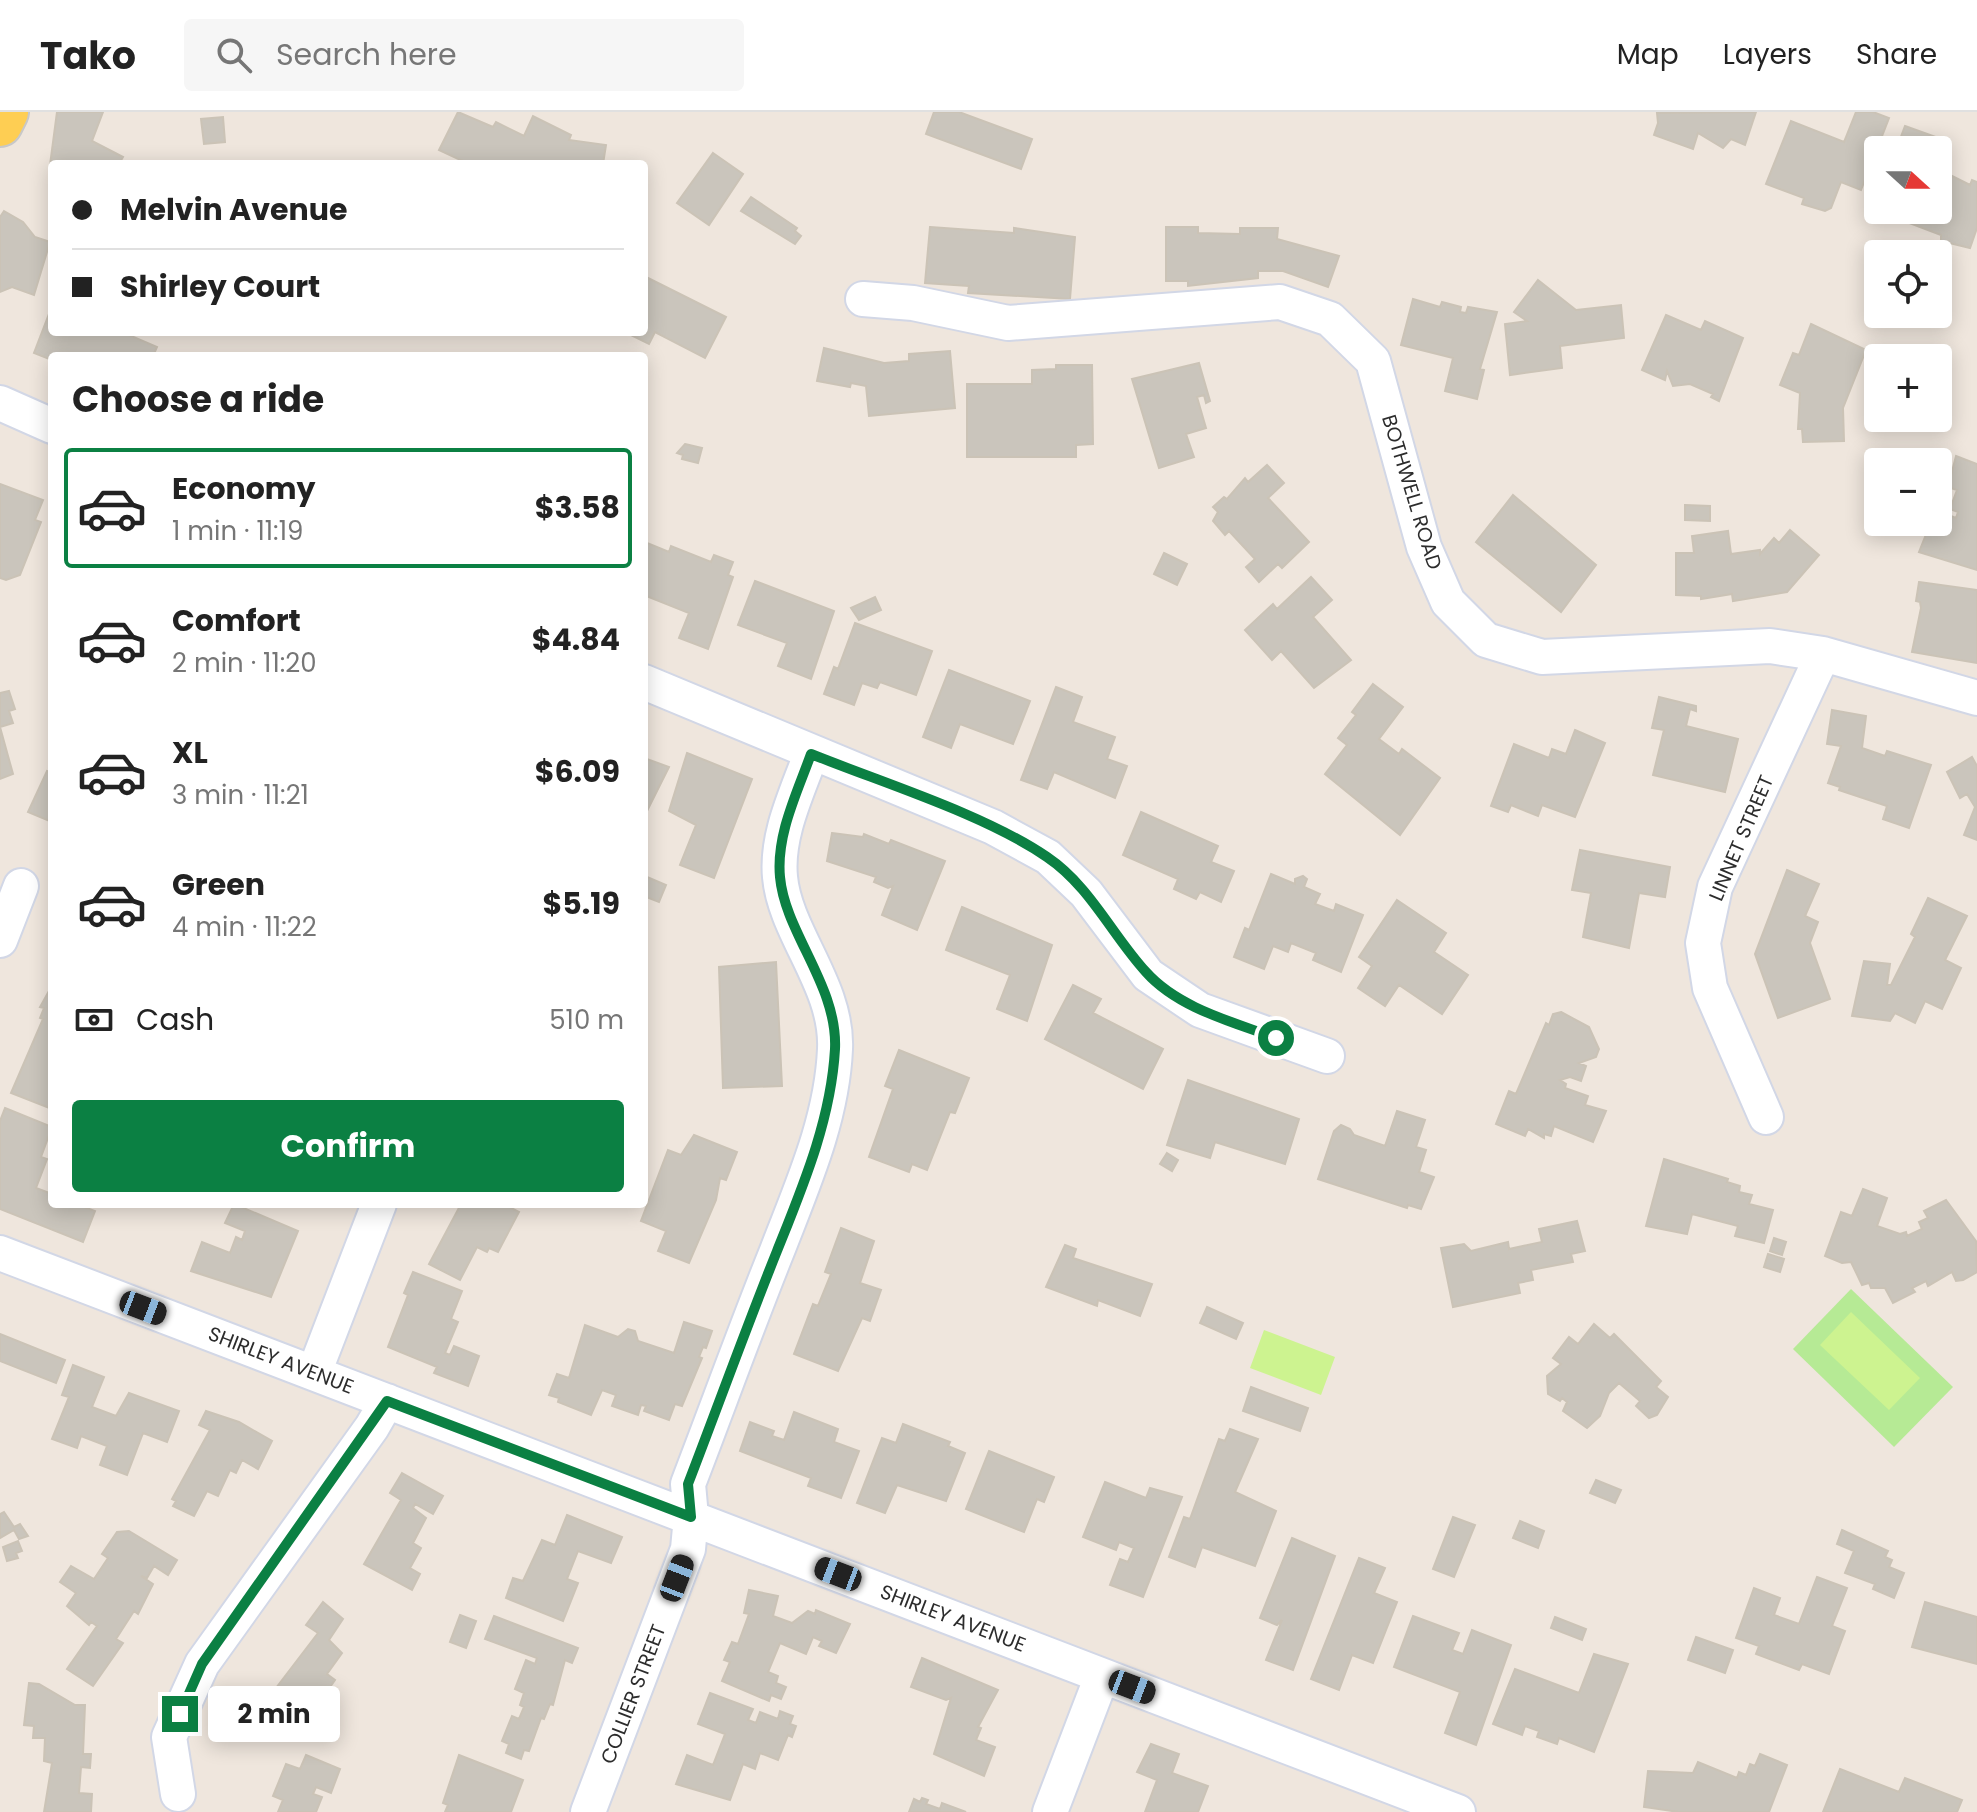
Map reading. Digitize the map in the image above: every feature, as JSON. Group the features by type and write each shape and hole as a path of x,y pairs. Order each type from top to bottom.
{"main road":[{"path":"0,124 6,112"}],"street":[{"name":"BOTHWELL ROAD","path":"863,299 913,303 1008,323 1280,302 1330,319 1373,361 1424,547 1448,602 1486,640 1542,657 1770,646 1823,654 1977,698"},
{"path":"0,403 48,424"},
{"name":"LINNET STREET","path":"1766,1117 1710,988 1703,943 1715,887 1823,654"},
{"path":"648,684 993,827 1048,857 1086,893 1148,975 1200,1010 1327,1056"},
{"name":"COLLIER STREET","path":"588,1812 688,1549 691,1517 688,1484 793,1213 829,1102 835,1045 824,989 785,901 780,877 786,825 811,754"},
{"path":"0,940 21,886"},
{"path":"314,1373 377,1208"},
{"name":"SHIRLEY AVENUE","path":"0,1253 1458,1812"},
{"path":"178,1794 169,1737 202,1664 387,1401"},
{"path":"1050,1812 1102,1676"}],"green space":[{"path":"1851,1289 1953,1387 1894,1447 1793,1349"},
{"path":"1851,1312 1920,1378 1889,1410 1820,1345"},
{"path":"1264,1330 1335,1357 1321,1395 1250,1368"}],"building":[{"path":"57,112 103,112 92,141 123,157 121,160 51,160"},
{"path":"458,112 493,127 496,122 524,136 533,116 571,135 569,140 606,145 604,160 460,160 439,150"},
{"path":"934,112 959,112 1032,139 1021,169 926,134"},
{"path":"1756,112 1745,145 1731,139 1723,148 1698,133 1693,149 1654,135 1657,113"},
{"path":"1856,112 1873,112 1889,118 1882,136 1864,136 1864,182 1861,190 1841,182 1831,208 1825,211 1802,204 1804,198 1766,184 1791,121 1844,142"},
{"path":"223,117 225,142 204,144 201,119"},
{"path":"1905,126 1933,136 1901,136"},
{"path":"713,153 743,174 709,225 677,203"},
{"path":"1952,176 1970,185 1972,180 1977,182 1977,228 1970,248 1952,244 1952,240 1941,240 1941,235 1912,224 1952,224"},
{"path":"751,197 797,228 795,231 801,236 795,244 741,211"},
{"path":"4,211 23,222 35,237 48,241 34,295 12,287 0,292 0,217"},
{"path":"930,227 1014,233 1014,228 1075,237 1070,299 968,293 969,286 925,283"},
{"path":"1166,227 1198,227 1198,233 1240,234 1240,228 1278,228 1277,239 1339,256 1328,287 1283,271 1258,271 1258,278 1188,286 1188,281 1166,281"},
{"path":"648,278 726,317 705,358 655,332 649,344 633,336 648,336"},
{"path":"1538,280 1576,310 1621,305 1624,338 1560,346 1562,368 1510,375 1505,324 1527,321 1514,312"},
{"path":"1413,299 1440,307 1442,302 1461,307 1460,312 1466,313 1468,307 1497,312 1480,369 1484,370 1477,399 1445,391 1453,358 1401,345"},
{"path":"1666,315 1701,330 1705,321 1743,338 1719,401 1711,397 1713,394 1690,384 1673,386 1667,371 1665,380 1642,370"},
{"path":"48,316 48,336 131,336 157,347 155,352 48,352 48,358 34,353"},
{"path":"1811,324 1864,349 1843,408 1844,441 1803,442 1802,429 1798,429 1800,393 1780,385 1793,353 1799,355"},
{"path":"824,348 884,363 909,361 909,354 950,351 955,408 869,416 866,386 851,383 850,387 817,381"},
{"path":"1199,363 1210,401 1206,403 1204,395 1197,397 1206,428 1186,434 1194,457 1159,468 1132,379"},
{"path":"1056,365 1092,365 1093,444 1076,445 1076,457 967,457 967,384 1032,384 1032,370 1056,369"},
{"path":"685,444 702,448 698,463 682,459 683,455 677,453"},
{"path":"1956,456 1977,464 1977,570 1919,552 1925,536 1952,536 1952,516 1956,518 1958,512 1952,510 1957,490 1952,488"},
{"path":"1267,465 1284,483 1268,498 1309,542 1282,568 1278,564 1259,582 1246,567 1255,559 1229,531 1225,535 1213,521 1218,512 1213,507 1224,497 1227,499 1245,478 1248,482"},
{"path":"0,484 43,500 35,520 41,522 20,575 6,580 0,578"},
{"path":"1513,495 1596,565 1561,612 1476,542"},
{"path":"1685,505 1710,506 1710,521 1685,520"},
{"path":"1790,530 1819,555 1787,592 1733,601 1732,594 1701,599 1701,596 1676,595 1676,553 1694,553 1692,536 1728,531 1731,554 1760,550 1760,554 1774,538 1779,543"},
{"path":"648,543 669,552 671,546 711,562 714,555 733,562 728,575 733,577 708,649 679,638 689,613 648,597"},
{"path":"1164,553 1187,564 1177,585 1154,574"},
{"path":"1311,577 1332,600 1313,617 1351,660 1314,688 1281,651 1272,660 1245,630 1273,604 1277,609"},
{"path":"755,581 834,611 811,679 778,666 787,643 738,625"},
{"path":"1919,582 1977,590 1977,663 1912,652 1921,608 1920,602 1916,601"},
{"path":"875,597 881,610 859,620 851,608"},
{"path":"855,623 932,651 916,695 880,682 877,688 862,683 854,705 824,694 834,667 838,669"},
{"path":"949,670 1030,701 1013,744 960,724 951,748 923,737"},
{"path":"1373,684 1403,707 1379,739 1399,754 1402,749 1440,778 1400,835 1325,774 1347,745 1338,738 1356,715 1352,712"},
{"path":"1056,687 1082,697 1073,722 1115,737 1107,759 1127,766 1115,798 1054,772 1047,789 1021,780"},
{"path":"9,691 15,709 9,711 13,723 0,727 0,693"},
{"path":"1659,697 1696,706 1696,711 1690,709 1686,726 1738,739 1725,792 1653,775 1664,730 1652,728"},
{"path":"1832,710 1866,716 1862,748 1885,756 1887,751 1931,765 1909,828 1883,819 1887,806 1839,790 1840,787 1828,783 1841,746 1827,744"},
{"path":"0,727 13,774 0,779"},
{"path":"1575,730 1605,743 1575,817 1542,805 1538,816 1511,805 1508,812 1491,806 1514,744 1549,758 1552,749 1566,754"},
{"path":"687,753 752,779 714,878 680,865 696,825 669,811"},
{"path":"1972,757 1977,766 1977,840 1964,835 1975,807 1967,794 1960,798 1947,772"},
{"path":"648,759 669,767 648,809"},
{"path":"47,771 48,771 48,820 28,812"},
{"path":"1141,812 1218,846 1211,862 1234,871 1221,902 1200,892 1196,899 1174,889 1178,879 1123,855"},
{"path":"832,833 863,837 864,834 889,844 891,840 945,861 917,930 882,915 893,886 888,888 874,882 876,877 827,861"},
{"path":"1580,850 1670,867 1665,897 1639,893 1629,948 1583,937 1591,893 1572,890"},
{"path":"1787,870 1819,884 1805,916 1818,922 1810,943 1830,999 1778,1018 1755,954"},
{"path":"1271,874 1295,884 1295,879 1303,876 1307,879 1304,887 1320,894 1315,904 1334,911 1336,904 1363,915 1341,972 1313,960 1316,953 1291,943 1288,952 1273,946 1264,969 1234,957 1245,928 1249,930"},
{"path":"648,877 666,885 659,902 648,898"},
{"path":"1928,898 1967,916 1945,960 1961,968 1942,1009 1925,1001 1915,1023 1895,1013 1890,1021 1852,1016 1864,961 1890,964 1887,985 1891,985 1915,937 1911,934"},
{"path":"1397,900 1446,933 1434,952 1468,975 1442,1014 1399,985 1385,1006 1358,988 1372,966 1359,957"},
{"path":"962,907 1052,945 1027,1021 997,1009 1010,975 946,950"},
{"path":"776,962 782,1086 723,1088 719,967"},
{"path":"1073,985 1101,999 1093,1013 1163,1049 1143,1089 1045,1039"},
{"path":"48,993 48,1107 11,1093 43,1019 40,1018 44,1008 40,1007"},
{"path":"1561,1012 1589,1027 1599,1049 1596,1057 1579,1063 1586,1066 1581,1081 1570,1077 1560,1080 1566,1084 1565,1088 1588,1096 1585,1105 1606,1111 1593,1142 1554,1126 1551,1136 1544,1134 1544,1138 1528,1129 1525,1136 1496,1124 1509,1091 1516,1094 1546,1023 1549,1025 1553,1014"},
{"path":"899,1050 969,1078 955,1113 950,1112 927,1170 912,1164 909,1172 869,1157 893,1089 885,1086"},
{"path":"1188,1080 1299,1119 1285,1164 1215,1142 1210,1158 1167,1145"},
{"path":"5,1108 48,1125 48,1138 41,1157 47,1159 36,1188 48,1192 48,1208 87,1208 95,1211 83,1242 0,1209 0,1121"},
{"path":"1397,1111 1425,1120 1416,1147 1426,1150 1419,1172 1434,1177 1421,1209 1408,1205 1407,1208 1318,1179 1334,1131 1341,1125 1354,1135 1385,1146"},
{"path":"694,1135 737,1152 726,1180 720,1178 716,1200 689,1263 658,1251 666,1231 641,1221 668,1150 681,1155"},
{"path":"1167,1153 1178,1160 1172,1171 1160,1164"},
{"path":"1664,1159 1728,1179 1727,1182 1740,1186 1739,1192 1752,1195 1749,1204 1773,1210 1764,1243 1735,1236 1738,1226 1692,1214 1687,1234 1646,1226"},
{"path":"1863,1189 1887,1198 1877,1226 1900,1234 1906,1232 1907,1236 1922,1229 1919,1222 1928,1218 1924,1211 1946,1200 1976,1241 1977,1272 1963,1280 1956,1281 1952,1272 1928,1286 1926,1281 1912,1288 1915,1292 1893,1303 1885,1288 1871,1288 1869,1283 1862,1285 1851,1262 1842,1263 1825,1256 1841,1212 1852,1216"},
{"path":"232,1208 243,1208 298,1231 271,1297 191,1271 202,1242 230,1253 236,1237 242,1240 245,1231 225,1223"},
{"path":"459,1208 511,1208 519,1212 498,1252 489,1248 487,1252 477,1247 460,1280 429,1264"},
{"path":"1577,1221 1585,1251 1571,1254 1573,1262 1531,1270 1533,1280 1518,1283 1520,1293 1453,1307 1441,1248 1464,1244 1471,1251 1508,1242 1509,1249 1542,1242 1539,1229"},
{"path":"841,1228 874,1241 860,1283 881,1290 870,1321 862,1318 838,1371 794,1354 813,1304 818,1306 831,1274 825,1272"},
{"path":"1774,1238 1786,1242 1782,1255 1770,1251"},
{"path":"1065,1245 1076,1249 1073,1258 1152,1284 1140,1316 1098,1300 1097,1306 1046,1287"},
{"path":"1768,1254 1784,1259 1780,1272 1764,1267"},
{"path":"413,1272 462,1291 451,1319 458,1322 445,1353 450,1355 454,1346 479,1356 468,1386 434,1373 437,1367 388,1347 408,1295 404,1293"},
{"path":"1207,1307 1243,1323 1236,1339 1200,1323"},
{"path":"684,1322 712,1331 699,1357 702,1358 682,1406 675,1404 669,1420 644,1411 646,1406 641,1405 638,1415 612,1406 616,1395 602,1390 591,1415 558,1402 559,1398 549,1395 557,1374 569,1378 585,1325 618,1337 628,1329 635,1331 638,1341 674,1353"},
{"path":"1594,1324 1610,1338 1614,1334 1661,1381 1656,1387 1668,1397 1657,1415 1649,1418 1636,1406 1640,1401 1619,1383 1609,1393 1600,1416 1587,1428 1563,1411 1567,1402 1548,1394 1547,1376 1561,1364 1553,1358 1569,1337 1578,1344"},
{"path":"0,1334 65,1360 56,1383 0,1361"},
{"path":"73,1365 104,1377 92,1407 116,1416 129,1393 179,1411 167,1442 143,1433 127,1475 100,1465 107,1446 81,1436 77,1448 52,1439 69,1397 62,1395"},
{"path":"1251,1387 1308,1408 1300,1431 1243,1411"},
{"path":"206,1411 239,1422 272,1441 258,1469 242,1460 236,1473 230,1470 218,1496 207,1491 194,1516 173,1506 176,1501 172,1499 210,1430 199,1425"},
{"path":"794,1412 838,1429 834,1442 859,1451 841,1498 808,1486 811,1478 740,1451 750,1422 774,1431 772,1436 784,1440"},
{"path":"903,1424 950,1442 948,1446 965,1453 946,1501 897,1485 885,1513 857,1503 882,1438 896,1443"},
{"path":"1230,1429 1258,1439 1235,1492 1276,1511 1255,1566 1202,1547 1195,1567 1169,1557 1184,1517 1190,1519 1219,1439 1225,1441"},
{"path":"989,1451 1054,1477 1044,1502 1037,1499 1024,1532 966,1509"},
{"path":"402,1473 443,1496 433,1514 415,1504 413,1508 426,1518 413,1543 421,1548 410,1568 420,1574 412,1590 364,1564 401,1500 390,1493"},
{"path":"1596,1480 1621,1490 1615,1503 1590,1493"},
{"path":"1105,1482 1146,1498 1150,1488 1182,1497 1143,1597 1110,1585 1120,1559 1128,1562 1134,1548 1119,1542 1116,1550 1083,1537"},
{"path":"4,1512 14,1527 20,1524 28,1536 19,1539 14,1530 0,1538 0,1514"},
{"path":"567,1515 622,1537 611,1563 578,1551 567,1579 578,1583 563,1621 506,1598 513,1578 523,1581 542,1540 555,1545"},
{"path":"1453,1517 1475,1525 1454,1577 1433,1569"},
{"path":"1520,1521 1544,1531 1538,1548 1513,1538"},
{"path":"1842,1530 1888,1551 1885,1557 1892,1560 1889,1567 1904,1573 1894,1598 1873,1589 1875,1584 1845,1573 1854,1551 1837,1544"},
{"path":"129,1531 177,1560 168,1575 154,1566 147,1578 141,1576 153,1584 138,1614 134,1611 116,1639 123,1643 93,1686 67,1669 97,1626 91,1622 89,1625 67,1606 76,1593 60,1582 71,1566 94,1579 108,1558 102,1554 117,1532"},
{"path":"1292,1538 1335,1556 1293,1670 1266,1660 1282,1620 1277,1625 1260,1618"},
{"path":"18,1541 22,1551 16,1553 18,1558 7,1561 3,1547"},
{"path":"1359,1558 1385,1568 1374,1593 1397,1602 1373,1663 1352,1655 1339,1690 1311,1679"},
{"path":"1817,1577 1847,1588 1832,1626 1845,1631 1829,1674 1802,1664 1799,1670 1756,1654 1759,1646 1736,1638 1754,1588 1780,1598 1774,1615 1799,1624"},
{"path":"749,1590 778,1596 773,1616 792,1623 808,1611 815,1614 816,1610 850,1624 836,1653 819,1646 822,1641 813,1637 806,1654 780,1643 768,1672 778,1676 776,1683 786,1687 781,1699 771,1695 769,1701 722,1681 730,1662 724,1660 732,1642 738,1644 749,1614 744,1613"},
{"path":"323,1602 343,1619 329,1640 342,1653 327,1674 335,1680 321,1700 329,1706 318,1720 273,1692 318,1633 306,1625"},
{"path":"1925,1602 1977,1617 1977,1664 1912,1647"},
{"path":"460,1615 476,1621 466,1648 450,1642"},
{"path":"494,1616 578,1648 572,1663 565,1660 553,1705 550,1704 544,1719 541,1718 529,1751 524,1750 521,1759 506,1753 509,1744 502,1741 512,1716 519,1719 524,1707 520,1705 524,1693 515,1689 526,1660 535,1664 537,1658 485,1639"},
{"path":"1413,1616 1459,1633 1452,1650 1463,1654 1472,1630 1511,1645 1476,1745 1445,1733 1460,1692 1394,1667"},
{"path":"1555,1617 1586,1629 1582,1640 1551,1628"},
{"path":"1696,1637 1733,1650 1725,1673 1688,1660"},
{"path":"1594,1654 1628,1664 1594,1752 1559,1738 1557,1744 1537,1737 1539,1731 1525,1726 1522,1735 1493,1724 1515,1669 1579,1693"},
{"path":"922,1658 998,1690 978,1727 981,1728 976,1740 995,1747 984,1776 934,1754 951,1698 946,1700 911,1687"},
{"path":"29,1683 39,1684 75,1705 85,1705 83,1754 91,1754 90,1768 81,1767 79,1793 92,1794 91,1812 44,1812 52,1763 44,1761 45,1738 33,1738 34,1726 24,1725"},
{"path":"710,1693 753,1709 748,1720 756,1723 760,1712 778,1719 780,1711 793,1716 790,1724 796,1726 792,1737 788,1735 778,1760 760,1753 755,1769 743,1764 730,1800 676,1784 687,1755 713,1765 725,1734 698,1724"},
{"path":"1151,1744 1179,1754 1172,1773 1208,1786 1198,1812 1145,1812 1157,1780 1137,1772"},
{"path":"1760,1754 1787,1765 1769,1812 1679,1812 1644,1807 1648,1771 1693,1773 1698,1762 1737,1778 1739,1772 1746,1775 1750,1764 1755,1766"},
{"path":"306,1755 340,1769 331,1793 316,1787 313,1794 322,1797 316,1812 278,1812 283,1800 273,1796 286,1764 300,1769"},
{"path":"459,1755 523,1780 511,1812 445,1812 448,1805 443,1803"},
{"path":"1840,1769 1899,1792 1905,1778 1962,1800 1957,1812 1823,1812"},
{"path":"922,1798 928,1800 926,1804 940,1809 942,1803 966,1812 909,1812 914,1799 920,1802"}],"route":[{"path":"180,1714 202,1664 372,1427 387,1401 691,1517 688,1484 793,1213 829,1102 835,1045 824,989 785,901 780,877 780,850 786,825 811,754 993,827 1048,857 1086,893 1148,975 1200,1010 1276,1038"}]}
